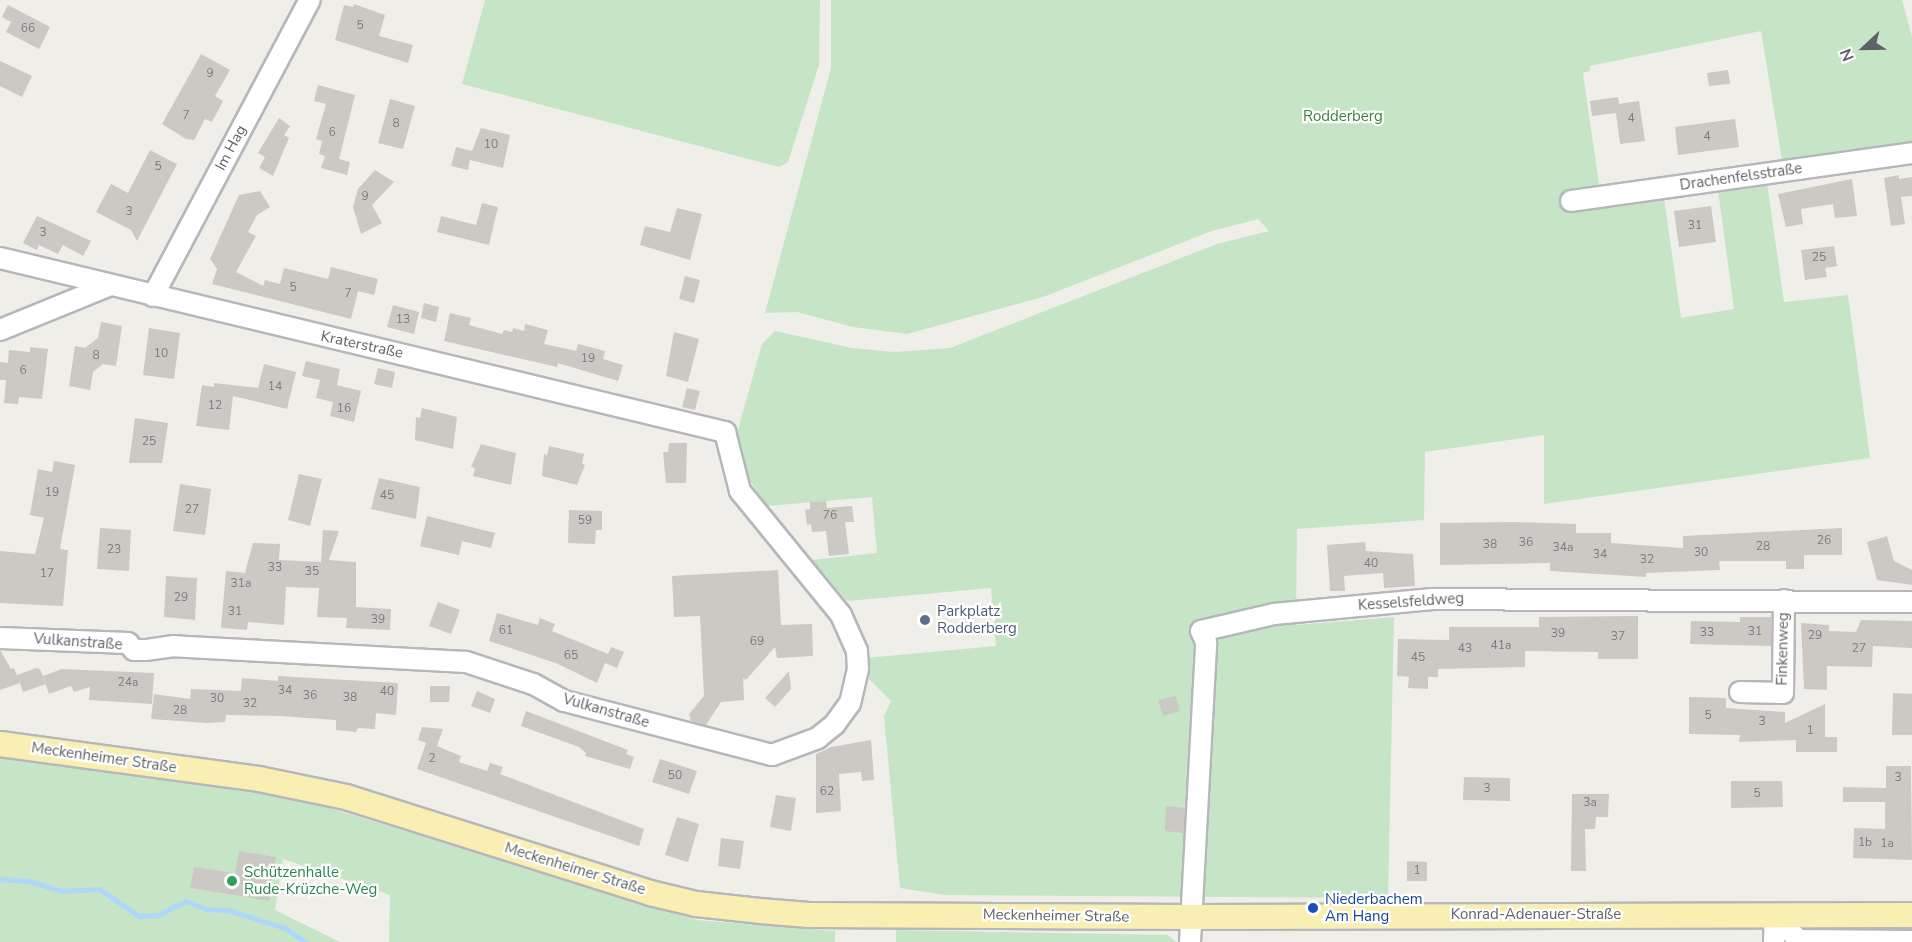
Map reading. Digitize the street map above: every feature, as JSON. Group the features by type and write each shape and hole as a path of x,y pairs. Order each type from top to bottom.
{"main road":[{"name":"Meckenheimer Straße","path":"0,744 259,779 346,797 696,904 809,915 1161,917"},
{"name":"Konrad-Adenauer-Straße","path":"1161,917 1912,915"}],"street":[{"name":"Im Hag","path":"153,296 310,0"},
{"name":"Drachenfelsstraße","path":"1571,201 1912,153"},
{"name":"Kraterstraße","path":"0,258 725,432"},
{"path":"0,330 111,285"},
{"name":"Vulkanstraße","path":"0,638 107,642 145,650 174,646 466,662 533,684 564,702 737,749 772,755 797,748 836,724 850,703 856,687 857,651 841,615 740,491 725,432"},
{"name":"Kesselsfeldweg","path":"1189,917 1206,642 1201,631 1265,615 1432,599 1912,602"},
{"name":"Finkenweg","path":"1740,692 1783,693 1784,600"},
{"path":"1775,915 1798,940 1912,941"},
{"path":"1774,942 1775,915"},
{"path":"1189,917 1190,942"}],"green space":[{"path":"485,0 820,0 819,65 788,162 779,167 462,84"},
{"name":"Rodderberg","path":"831,0 1902,0 1912,37 1912,148 1783,166 1761,31 1590,66 1590,71 1583,73 1602,205 1664,198 1681,318 1734,309 1718,190 1767,183 1784,302 1848,295 1870,458 1544,504 1544,435 1425,452 1424,520 1297,529 1296,625 1394,617 1388,898 945,895 900,888 884,716 891,701 866,676 865,658 996,646 991,588 847,601 812,560 877,553 872,497 767,506 744,472 737,433 762,344 775,331 852,348 894,352 950,348 1217,244 1269,231 1258,219 1212,231 1043,297 907,334 853,327 797,312 765,313 831,68"},
{"path":"0,757 300,799 697,920 835,931 835,942 389,942 390,895 283,859 275,910 340,942 0,942"},
{"path":"896,930 1168,935 1176,942 896,942"}],"building":[{"path":"354,4 385,15 379,36 413,45 408,63 335,40 344,5 353,7"},
{"path":"8,5 50,27 39,49 6,32 11,22 2,17"},
{"path":"201,54 230,70 215,96 223,101 212,122 205,119 194,140 186,139 162,124"},
{"path":"0,61 32,76 22,97 0,86"},
{"path":"1728,70 1730,84 1709,86 1707,73"},
{"path":"318,85 355,95 339,159 350,162 347,175 321,168 325,156 319,154 322,141 316,139 326,104 314,101"},
{"path":"1618,97 1619,104 1639,101 1645,141 1620,144 1616,113 1592,116 1590,101"},
{"path":"390,99 415,106 403,149 378,143"},
{"path":"279,118 290,126 284,135 289,138 273,176 259,168 265,157 258,153"},
{"path":"1735,119 1739,147 1678,155 1675,127"},
{"path":"481,128 510,135 503,168 470,160 468,170 451,166 456,147 472,151"},
{"path":"150,150 177,164 137,241 131,230 96,212 111,184 128,193"},
{"path":"375,170 394,182 372,205 382,223 361,234 353,207 358,189"},
{"path":"1899,175 1899,179 1912,177 1912,196 1901,197 1905,224 1891,226 1884,178"},
{"path":"1852,179 1857,216 1835,218 1833,204 1801,209 1803,224 1786,227 1778,194"},
{"path":"260,191 270,207 257,215 248,232 256,236 236,272 263,286 265,280 280,284 284,268 328,279 331,267 378,279 374,295 358,291 351,319 212,284 217,269 210,259 239,195"},
{"path":"482,203 498,207 489,245 437,232 441,216 476,225"},
{"path":"1711,206 1716,242 1679,247 1674,211"},
{"path":"677,208 702,214 690,260 640,245 645,226 670,232"},
{"path":"37,216 91,241 83,256 63,245 58,254 39,245 37,250 23,243"},
{"path":"1834,246 1837,266 1825,268 1827,277 1805,280 1801,250"},
{"path":"685,276 700,280 694,303 679,299"},
{"path":"424,303 439,307 436,322 421,318"},
{"path":"393,305 419,312 414,334 387,327"},
{"path":"450,313 471,318 469,325 502,334 504,330 512,332 513,328 524,331 525,324 548,330 544,344 576,351 578,344 605,351 603,359 623,365 618,381 558,363 557,367 444,341"},
{"path":"101,322 122,326 116,366 103,364 93,372 90,390 69,386 75,346 85,348 98,338"},
{"path":"149,328 180,333 174,379 143,375"},
{"path":"674,332 699,339 688,382 666,376"},
{"path":"30,347 48,349 42,399 19,397 18,404 4,403 6,380 0,380 0,362 8,363 9,350 30,352"},
{"path":"306,361 340,369 337,385 361,391 354,422 330,416 333,402 316,398 320,380 302,376"},
{"path":"264,364 296,372 287,409 233,396 229,430 196,426 202,385 214,387 214,383 258,388"},
{"path":"378,368 395,372 392,388 374,384"},
{"path":"687,388 700,391 695,410 682,407"},
{"path":"422,408 457,417 453,449 415,440 416,417 420,418"},
{"path":"135,418 168,423 162,463 129,463"},
{"path":"669,443 687,443 686,483 666,483 663,452 668,452"},
{"path":"481,444 516,453 511,485 473,476 475,468 471,467"},
{"path":"549,446 584,454 582,464 585,465 577,485 542,476 544,454 547,455"},
{"path":"54,461 75,465 60,549 68,550 63,606 0,603 0,551 35,554 44,518 30,515 38,469 52,472"},
{"path":"299,474 322,479 310,526 288,520"},
{"path":"379,478 420,487 416,519 371,509"},
{"path":"180,484 211,489 205,535 173,531"},
{"path":"826,501 827,508 852,506 854,522 845,522 849,554 829,556 826,531 812,532 811,524 807,525 805,510 810,509 810,502"},
{"path":"569,510 602,511 602,530 596,530 595,544 568,543"},
{"path":"427,516 495,533 491,548 462,541 459,555 420,546"},
{"path":"1440,523 1576,524 1576,533 1611,533 1611,543 1683,548 1683,536 1842,528 1842,555 1804,555 1804,569 1786,569 1786,561 1719,561 1720,570 1646,573 1646,577 1550,571 1550,563 1440,565"},
{"path":"100,528 131,530 129,571 97,569"},
{"path":"323,530 339,531 329,560 356,562 356,607 391,609 390,630 346,628 347,618 317,617 319,588 286,587 284,625 248,622 247,630 221,628 226,571 245,573 253,543 280,544 279,560 321,562"},
{"path":"1887,536 1894,561 1912,570 1912,585 1877,580 1867,542"},
{"path":"1365,542 1366,551 1413,554 1415,586 1384,588 1383,573 1344,576 1345,591 1330,591 1327,545"},
{"path":"778,570 781,625 812,624 813,656 777,658 775,647 746,680 743,678 744,700 721,702 706,725 691,721 689,714 704,696 700,616 674,617 672,576"},
{"path":"166,576 197,578 195,620 164,617"},
{"path":"438,602 460,610 451,634 429,626"},
{"path":"497,613 538,625 540,618 555,624 552,631 608,654 611,647 624,652 617,668 605,663 597,683 558,664 489,641"},
{"path":"1638,616 1638,659 1598,659 1598,652 1525,651 1525,667 1438,669 1438,677 1428,677 1428,689 1408,688 1409,677 1397,676 1398,639 1449,640 1449,627 1539,627 1539,617"},
{"path":"1740,617 1771,617 1771,646 1690,644 1691,621 1740,622"},
{"path":"1861,620 1912,621 1912,648 1873,646 1872,667 1827,666 1827,690 1804,689 1801,623 1829,625 1829,631 1856,632"},
{"path":"0,650 11,669 14,668 20,683 0,690"},
{"path":"36,668 40,669 46,684 23,692 17,675"},
{"path":"62,669 154,673 152,704 89,700 90,687 74,692 71,686 49,694 43,676"},
{"path":"789,671 791,689 775,707 765,698"},
{"path":"278,676 398,683 396,715 376,713 375,729 358,728 356,732 336,730 336,720 280,716 226,715 225,722 207,723 151,719 154,694 190,699 191,689 241,691 242,678 278,681"},
{"path":"430,686 450,686 449,702 430,702"},
{"path":"477,691 495,699 490,713 471,706"},
{"path":"1893,693 1912,694 1912,735 1892,735"},
{"path":"1176,696 1180,711 1163,716 1158,700"},
{"path":"1689,697 1726,698 1726,708 1785,712 1785,723 1825,704 1825,737 1837,737 1837,752 1796,752 1796,740 1739,742 1740,735 1689,734"},
{"path":"526,711 628,750 626,754 634,757 630,769 585,756 586,753 579,747 521,726"},
{"path":"422,727 443,729 437,746 461,756 459,762 487,771 490,763 503,767 500,774 644,829 639,846 417,769 426,743 418,740"},
{"path":"871,740 874,780 862,781 861,772 839,774 841,811 816,813 816,754 831,747"},
{"path":"660,759 697,771 689,794 652,782"},
{"path":"1886,766 1911,766 1912,860 1853,858 1854,828 1885,829 1885,802 1843,802 1843,787 1886,788"},
{"path":"1464,777 1510,778 1510,801 1463,800"},
{"path":"1731,781 1782,781 1783,807 1731,808"},
{"path":"1572,794 1609,794 1608,817 1596,817 1595,829 1585,829 1586,871 1571,871"},
{"path":"776,795 796,798 791,831 770,827"},
{"path":"1166,806 1185,808 1184,833 1165,831"},
{"path":"677,817 699,824 688,862 665,855"},
{"path":"721,838 744,841 740,869 718,866"},
{"name":"Schützenhalle Rude-Krüzche-Weg","path":"239,851 276,857 269,901 190,888 194,867 235,873"},
{"path":"1407,861 1427,862 1427,881 1407,881"}],"waterway":[{"path":"0,879 28,881 62,891 99,889 139,916 158,915 186,901 206,909 228,910 285,928 306,942"}],"place":[{"name":"Parkplatz Rodderberg","path":"925,620"},
{"name":"Schützenhalle Rude-Krüzche-Weg","path":"232,881"},
{"name":"Niederbachem Am Hang","path":"1313,908"}]}
